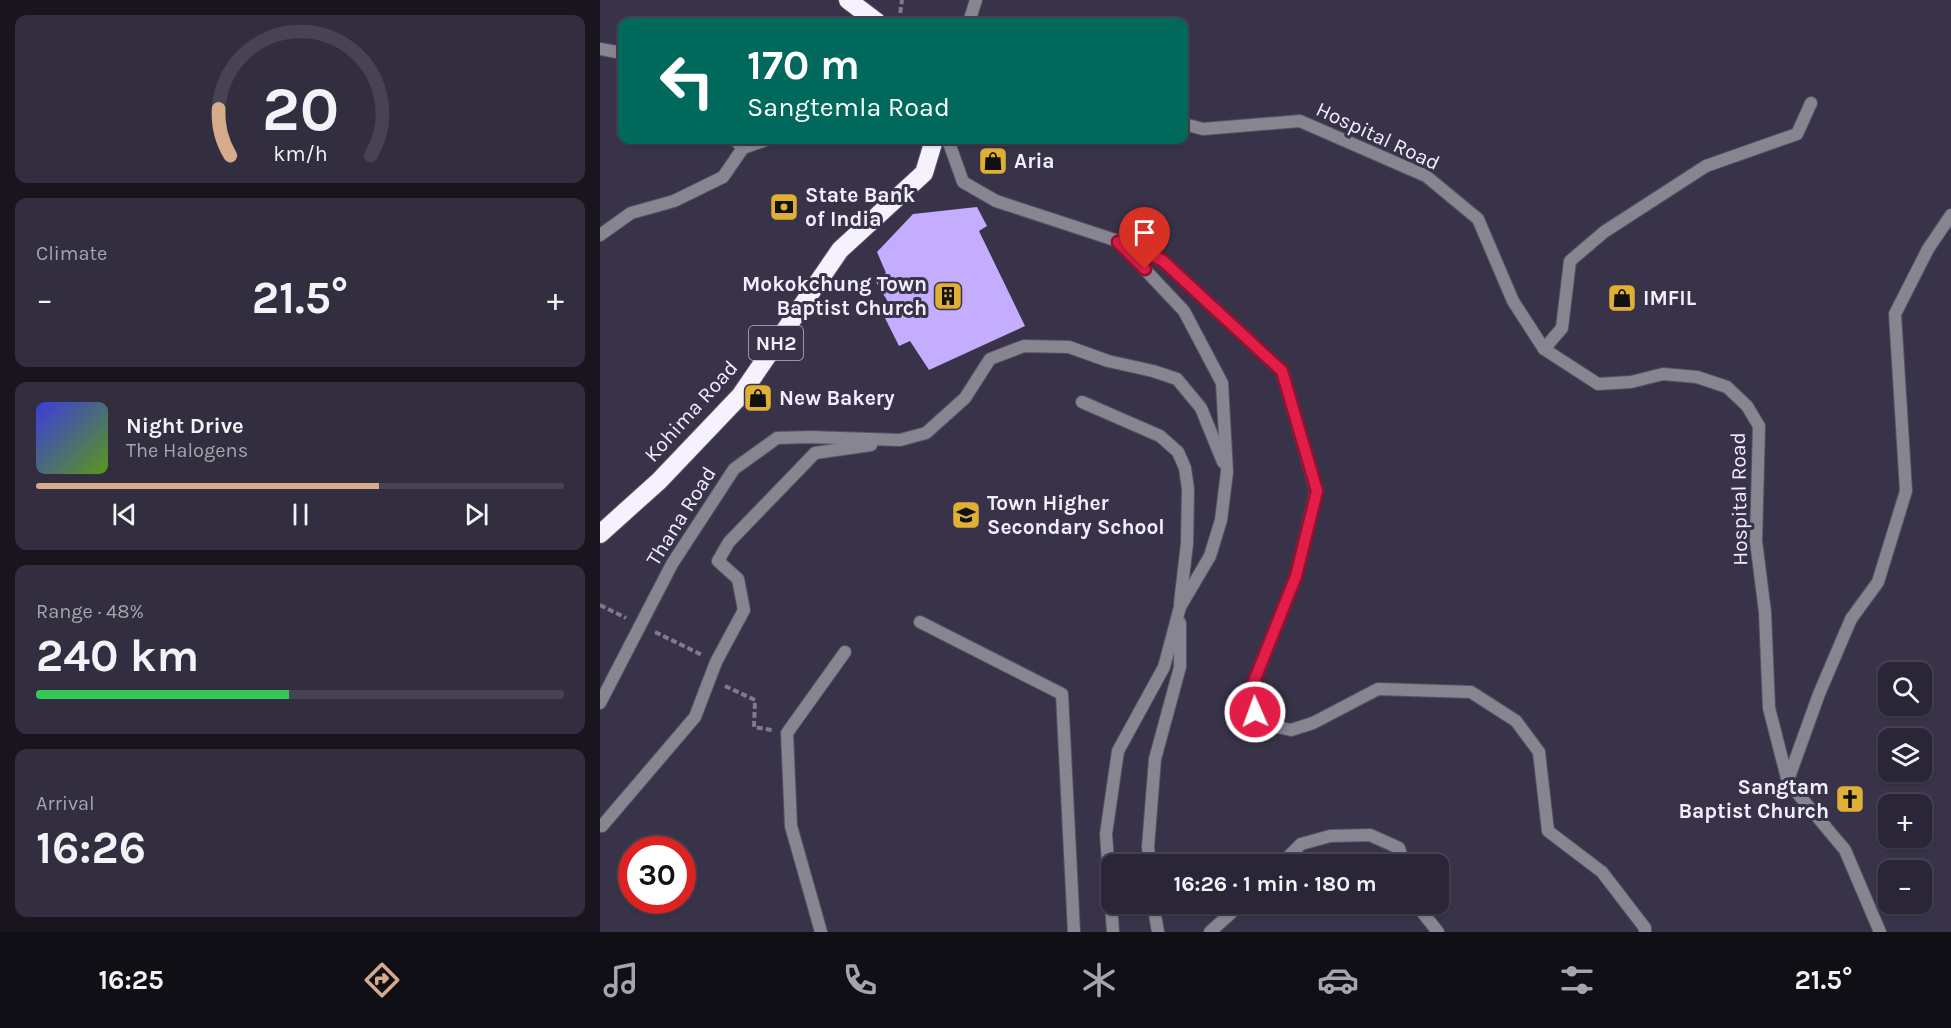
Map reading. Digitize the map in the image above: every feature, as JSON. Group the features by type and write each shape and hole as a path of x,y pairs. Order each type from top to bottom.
{"highway":[{"path":"848,0 872,18"},
{"name":"Kohima Road","path":"600,534 659,481 740,396 840,250 924,173 933,144"}],"street":[{"path":"970,18 976,0"},
{"path":"600,49 618,52"},
{"path":"1544,349 1562,328 1570,261 1604,232 1706,166 1797,134 1811,103"},
{"name":"Hospital Road","path":"1188,125 1203,129 1300,121 1426,176 1478,219 1513,300 1544,349 1598,384 1631,382 1663,374 1697,377 1727,387 1747,406 1759,426 1756,541 1765,612 1769,708 1788,782 1845,850 1880,932"},
{"path":"600,235 631,213 674,201 723,177 739,144"},
{"path":"949,144 963,182 996,201 1118,242 1162,260 1282,371 1317,491 1296,576 1251,689 1255,712 1273,726 1291,730 1313,723 1378,689 1471,692 1516,721 1539,752 1548,831 1602,872 1645,928 1645,932"},
{"path":"1788,782 1819,694 1851,619 1878,582 1906,491 1895,314 1928,249 1951,215"},
{"path":"1113,932 1106,834 1118,751 1164,667 1180,607 1210,556 1221,520 1227,472 1222,383 1184,311 1118,242"},
{"name":"Thana Road","path":"600,703 672,564 734,469 777,438 900,440 926,434 965,399 990,359 1024,346 1069,348 1108,361 1153,371 1177,380 1201,408 1227,472"},
{"path":"1082,402 1160,436 1178,452 1185,468 1188,489 1187,544 1180,607 1180,667 1155,759 1149,854"},
{"path":"601,821 695,717 716,662 744,610 738,579 718,561 729,542 815,453 900,440"},
{"path":"920,622 1062,694 1074,932"},
{"path":"821,932 791,826 787,733 846,652"},
{"path":"1291,854 1301,844 1330,836 1370,835 1399,848 1401,854"},
{"path":"1155,914 1158,932"},
{"path":"1209,932 1229,914"},
{"path":"1424,914 1438,932"}],"path":[{"path":"900,18 902,0"},
{"path":"600,605 716,662"},
{"path":"710,679 756,700 754,727 787,733"}],"building":[{"name":"Mokokchung Town Baptist Church","path":"977,207 987,226 979,231 1025,326 929,370 910,341 899,346 885,318 894,312 875,280 886,273 877,252 913,214"}],"place":[{"name":"Aria","path":"993,161"},
{"name":"State Bank of India","path":"784,207"},
{"name":"Mokokchung Town Baptist Church","path":"948,296"},
{"name":"IMFIL","path":"1622,298"},
{"name":"New Bakery","path":"758,398"},
{"name":"Town Higher Secondary School","path":"966,515"},
{"name":"Sangtam Baptist Church","path":"1850,799"}],"route":[{"path":"1145,269 1118,242 1162,260 1207,299 1282,371 1317,491 1296,576 1251,689 1255,712"}]}
